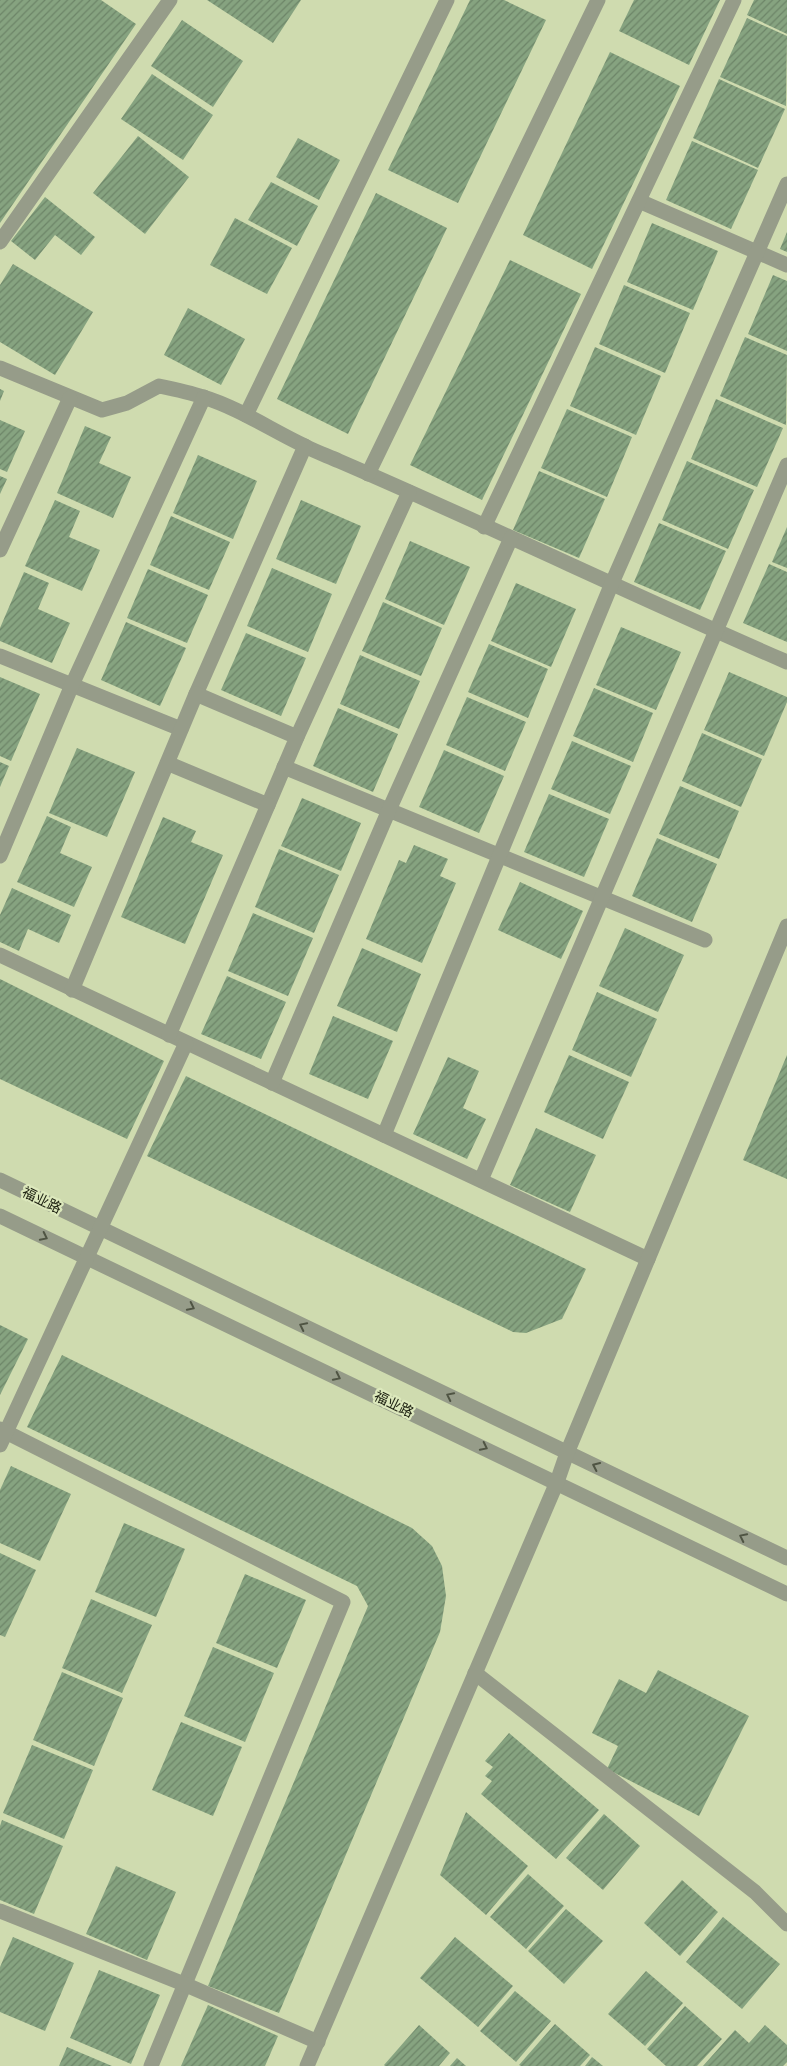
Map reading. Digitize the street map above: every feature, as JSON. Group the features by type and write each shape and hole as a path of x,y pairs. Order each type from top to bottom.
{"street":[{"path":"0,242 170,0"},
{"path":"246,415 447,0"},
{"path":"368,474 598,0"},
{"path":"484,527 734,0"},
{"path":"384,1135 612,583 787,184"},
{"path":"638,201 787,266"},
{"path":"0,368 102,410 127,404 159,386 204,397 246,415 305,446 787,662"},
{"path":"0,856 72,685 204,397"},
{"path":"0,550 70,398"},
{"path":"72,990 196,694 305,446"},
{"path":"481,1180 787,465"},
{"path":"169,1035 297,737 409,492"},
{"path":"272,1083 389,810 510,538"},
{"path":"0,656 181,730"},
{"path":"196,694 297,737"},
{"path":"167,763 268,805"},
{"path":"284,767 705,940"},
{"path":"307,2066 557,1482 787,926"},
{"path":"0,954 72,990 648,1259"},
{"path":"151,2066 343,1602 2,1435 101,1228 186,1043"},
{"name":"福业路","path":"0,1180 787,1558"},
{"name":"福业路","path":"0,1216 787,1594"},
{"path":"475,1673 755,1892 787,1924"},
{"path":"0,1911 184,1984 318,2042"}],"building":[{"path":"0,0 101,0 136,24 0,223"},
{"path":"207,0 301,0 273,43"},
{"path":"470,0 504,0 546,20 458,203 388,170"},
{"path":"634,0 720,0 689,65 619,31"},
{"path":"754,0 787,0 787,34 747,15"},
{"path":"747,18 787,36 786,106 720,77"},
{"path":"182,20 243,61 213,107 151,66"},
{"path":"610,52 680,86 592,269 523,235"},
{"path":"152,74 213,115 183,160 121,119"},
{"path":"719,79 785,109 758,168 693,138"},
{"path":"138,136 189,177 145,234 93,193"},
{"path":"298,138 340,160 319,200 276,177"},
{"path":"692,141 758,170 731,229 666,200"},
{"path":"271,182 318,206 297,246 248,220"},
{"path":"376,193 447,228 348,434 277,399"},
{"path":"45,197 95,237 81,255 55,235 35,260 11,241"},
{"path":"235,218 292,248 267,294 210,265"},
{"path":"652,223 718,251 693,310 627,282"},
{"path":"787,232 787,252 780,249"},
{"path":"510,260 581,294 482,500 410,465"},
{"path":"13,264 93,312 55,375 0,342 0,285"},
{"path":"773,275 787,281 787,351 748,334"},
{"path":"624,285 690,313 665,373 599,344"},
{"path":"188,308 245,339 221,385 164,355"},
{"path":"745,337 787,355 786,425 720,396"},
{"path":"595,347 661,376 636,435 570,406"},
{"path":"0,389 4,391 0,401"},
{"path":"716,399 783,428 757,487 691,459"},
{"path":"567,409 632,437 607,497 541,468"},
{"path":"0,420 25,431 7,472 0,469"},
{"path":"85,426 111,437 99,463 131,477 113,518 57,493"},
{"path":"198,455 257,481 233,539 173,513"},
{"path":"687,461 754,490 728,549 662,520"},
{"path":"539,471 605,499 579,558 513,530"},
{"path":"0,476 7,479 0,494"},
{"path":"55,500 80,511 69,537 100,550 82,591 25,566"},
{"path":"301,500 361,526 336,584 276,559"},
{"path":"171,516 230,542 209,590 150,565"},
{"path":"659,523 726,551 700,610 634,582"},
{"path":"787,527 787,568 772,562"},
{"path":"410,541 470,567 444,625 385,599"},
{"path":"769,564 787,572 787,642 743,623"},
{"path":"272,568 332,594 308,652 247,626"},
{"path":"148,569 208,595 187,643 127,618"},
{"path":"24,572 49,583 38,609 70,623 52,663 0,641 0,628"},
{"path":"516,583 576,609 551,667 491,641"},
{"path":"383,602 442,628 421,676 362,651"},
{"path":"126,622 186,648 160,706 101,680"},
{"path":"621,627 681,652 656,710 596,685"},
{"path":"246,633 306,658 281,716 221,690"},
{"path":"489,644 548,669 528,718 468,692"},
{"path":"360,655 420,681 399,729 340,704"},
{"path":"729,672 787,697 787,702 764,756 704,730"},
{"path":"0,677 40,694 11,761 0,756"},
{"path":"594,688 653,713 633,762 573,736"},
{"path":"467,697 526,722 505,771 446,745"},
{"path":"338,708 398,734 373,792 313,766"},
{"path":"702,733 762,759 741,807 682,781"},
{"path":"572,741 631,766 610,814 551,789"},
{"path":"77,748 135,772 107,837 49,813"},
{"path":"444,750 504,776 479,833 419,807"},
{"path":"0,762 9,766 0,787"},
{"path":"680,786 739,811 719,859 659,834"},
{"path":"549,794 609,819 584,877 524,852"},
{"path":"302,798 361,823 341,871 281,846"},
{"path":"47,816 71,827 60,853 92,867 74,907 17,882"},
{"path":"163,817 196,831 191,842 223,855 185,944 121,917"},
{"path":"657,838 717,864 692,922 632,896"},
{"path":"414,845 448,859 440,876 456,883 422,963 366,939 399,860 406,863"},
{"path":"279,849 339,875 314,933 255,907"},
{"path":"520,882 583,911 561,959 498,930"},
{"path":"12,888 71,915 59,943 28,929 19,951 0,942 0,915"},
{"path":"253,913 313,938 288,996 228,971"},
{"path":"625,928 684,955 658,1012 599,986"},
{"path":"362,948 421,974 397,1032 337,1006"},
{"path":"227,976 286,1002 261,1059 201,1034"},
{"path":"0,979 164,1061 127,1139 0,1079"},
{"path":"597,992 657,1019 631,1077 572,1050"},
{"path":"333,1016 393,1041 368,1099 309,1074"},
{"path":"569,1055 629,1082 603,1139 544,1112"},
{"path":"787,1055 787,1179 743,1160"},
{"path":"448,1057 479,1071 463,1108 486,1119 467,1159 413,1134"},
{"path":"186,1076 586,1269 562,1319 526,1333 513,1332 147,1156"},
{"path":"536,1128 596,1155 570,1212 510,1185"},
{"path":"0,1325 28,1339 0,1395"},
{"path":"62,1355 412,1528 432,1546 442,1566 446,1596 440,1632 279,2013 208,1986 368,1606 357,1586 27,1427"},
{"path":"11,1466 71,1494 40,1561 0,1543 0,1490"},
{"path":"124,1523 185,1549 156,1617 95,1592"},
{"path":"0,1553 36,1570 5,1637 0,1635"},
{"path":"245,1574 306,1600 277,1668 216,1643"},
{"path":"91,1599 152,1625 122,1693 62,1668"},
{"path":"213,1647 274,1673 245,1742 184,1716"},
{"path":"658,1670 749,1716 699,1816 607,1769 618,1746 592,1733 619,1679 646,1693"},
{"path":"62,1672 123,1698 94,1766 33,1740"},
{"path":"181,1722 242,1747 213,1816 152,1790"},
{"path":"509,1733 599,1810 556,1859 481,1794 492,1781 485,1776 493,1767 485,1761"},
{"path":"32,1745 93,1770 64,1839 3,1813"},
{"path":"466,1812 528,1866 486,1915 440,1875"},
{"path":"604,1814 640,1846 603,1890 566,1858"},
{"path":"2,1820 63,1846 34,1914 0,1900 0,1826"},
{"path":"116,1866 176,1892 147,1960 86,1934"},
{"path":"528,1874 564,1906 526,1949 490,1917"},
{"path":"682,1880 718,1912 680,1956 644,1923"},
{"path":"566,1909 603,1941 564,1984 528,1951"},
{"path":"723,1917 780,1964 742,2009 686,1962"},
{"path":"13,1937 74,1963 45,2031 0,2012 0,1967"},
{"path":"455,1937 513,1986 478,2027 420,1978"},
{"path":"99,1970 160,1995 131,2064 70,2038"},
{"path":"646,1971 683,2003 645,2046 608,2014"},
{"path":"515,1991 551,2021 516,2062 480,2031"},
{"path":"208,2005 278,2036 265,2066 181,2066"},
{"path":"685,2006 722,2039 697,2066 666,2066 647,2049"},
{"path":"555,2024 590,2055 580,2066 519,2065"},
{"path":"419,2025 450,2053 439,2066 385,2066 384,2065"},
{"path":"765,2025 787,2045 787,2062 783,2066 703,2066 735,2030 749,2043"},
{"path":"67,2047 112,2066 59,2066"},
{"path":"592,2057 603,2066 585,2066"},
{"path":"457,2058 466,2066 450,2066"}]}
